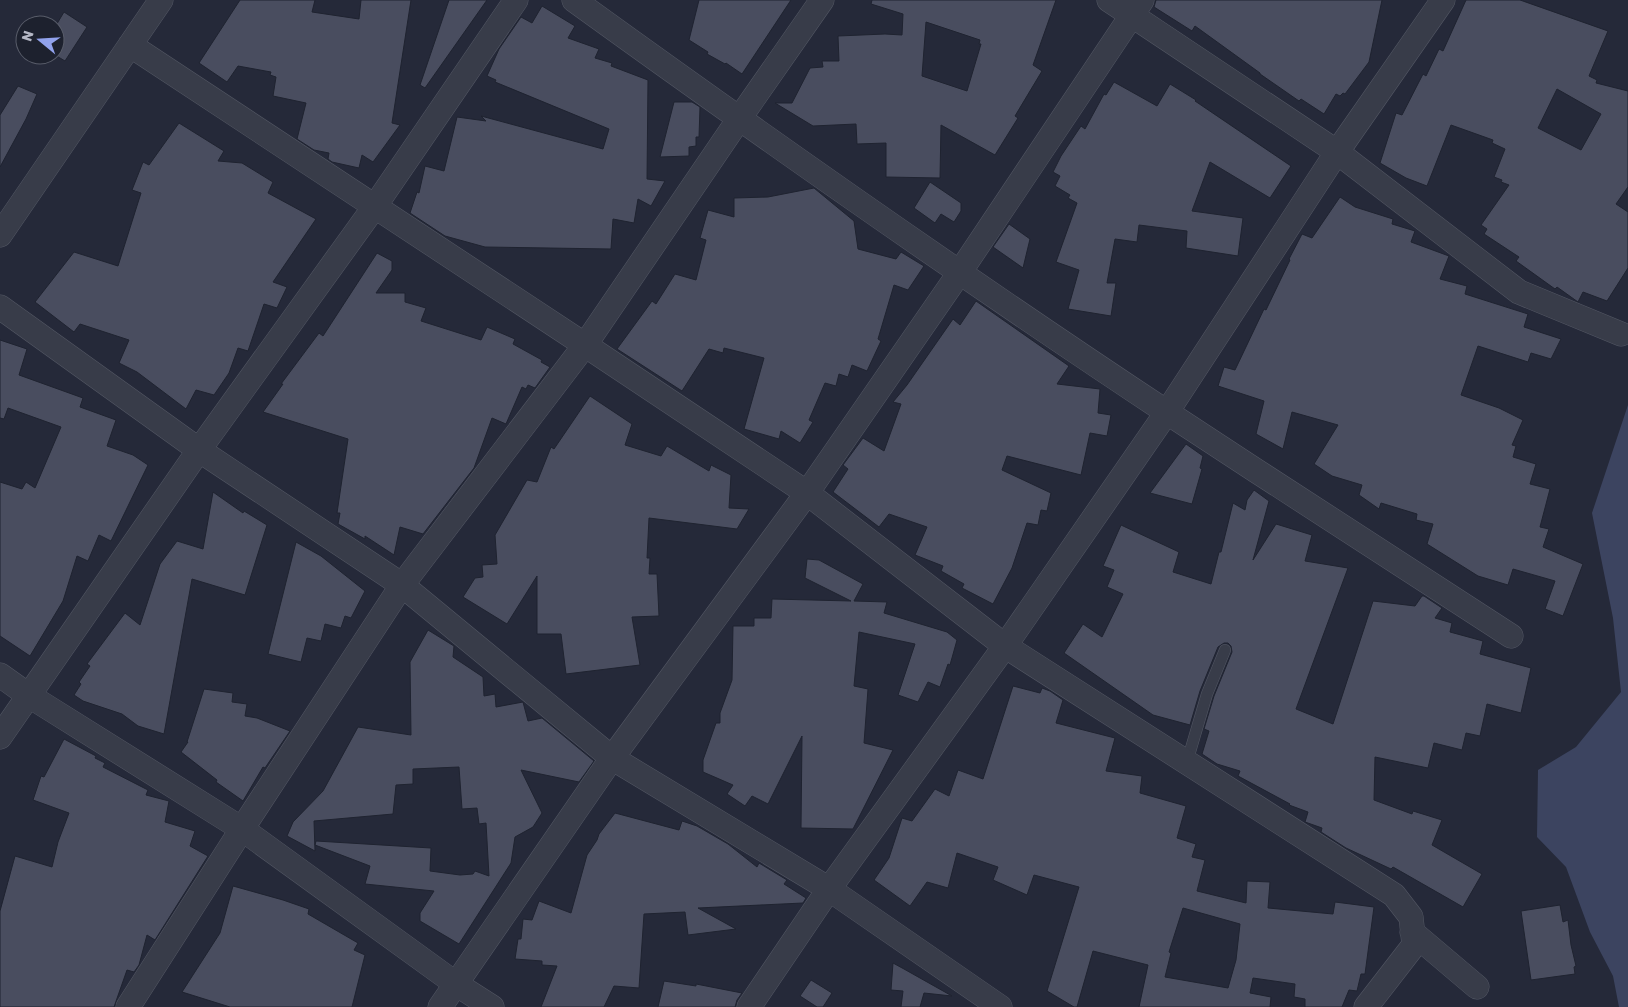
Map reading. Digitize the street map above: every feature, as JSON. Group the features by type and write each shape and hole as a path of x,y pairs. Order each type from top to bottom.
{"street":[{"path":"0,235 161,0"},
{"path":"0,737 198,450 375,206 516,0"},
{"path":"574,0 738,119 960,272 1167,412 1511,636"},
{"path":"128,1007 402,585 585,345 738,119 822,0"},
{"path":"1109,0 1137,8 1337,152 1519,292 1621,334"},
{"path":"749,1007 829,889 1005,646 1167,412 1337,152 1443,0"},
{"path":"440,1007 612,758 806,493 960,272 1137,8"},
{"path":"130,45 806,493 1005,646 1394,895 1411,917 1414,945 1366,1007"},
{"path":"0,306 198,450 402,585 612,758 829,889 1000,1007"},
{"path":"0,675 28,695 242,829 456,984 492,1007"},
{"path":"1412,932 1477,987"}],"lane":[{"path":"1187,762 1207,694 1225,650"}],"water":[{"path":"1628,405 1628,1007 1619,1007 1613,976 1590,932 1566,867 1537,837 1538,770 1576,747 1621,692 1613,618 1592,513"}],"building":[{"path":"240,0 315,0 312,12 359,19 361,0 411,0 392,123 400,125 373,162 362,155 359,168 332,162 328,159 329,153 314,150 297,139 306,103 273,96 276,77 270,75 271,72 238,66 227,82 199,63"},
{"path":"449,0 487,0 425,88 420,85"},
{"path":"699,0 791,0 742,74 726,63 707,54 708,52 689,40"},
{"path":"872,0 1056,0 1033,65 1042,71 1015,116 1018,118 995,155 941,125 940,178 886,177 886,143 857,144 856,124 813,126 775,103 792,103 810,68 823,67 822,61 839,61 838,36 902,35 903,14 871,4","holes":["926,22 980,40 979,44 981,44 967,91 922,76"]},
{"path":"1156,0 1382,0 1369,62 1345,94 1343,93 1340,96 1336,94 1324,114 1301,99 1299,101 1195,26 1192,31 1154,7"},
{"path":"1466,0 1520,0 1608,31 1589,76 1597,80 1596,83 1628,91 1628,187 1616,204 1628,212 1628,268 1607,301 1583,292 1578,302 1557,287 1555,289 1516,261 1519,257 1484,234 1487,229 1481,225 1509,185 1494,177 1505,149 1492,143 1493,140 1451,125 1427,186 1406,178 1380,163 1396,113 1402,115 1423,74 1426,76 1439,49 1443,51","holes":["1557,89 1601,114 1581,150 1538,128"]},
{"path":"542,6 575,26 568,38 599,49 595,58 612,63 611,66 648,80 647,179 665,181 651,206 638,199 634,223 613,219 611,249 485,247 445,236 410,213 417,192 419,193 425,166 444,171 457,117 486,121 481,116 603,149 609,129 495,82 496,80 487,76 499,49 521,17 532,23"},
{"path":"64,12 87,27 65,61 65,15 62,15"},
{"path":"1114,82 1157,106 1170,84 1291,166 1270,198 1210,162 1192,211 1243,218 1238,256 1186,248 1187,231 1139,225 1137,242 1115,239 1107,283 1116,283 1111,316 1068,309 1079,270 1056,262 1077,203 1068,198 1070,195 1055,186 1060,176 1053,172 1081,126 1085,129 1104,94 1106,95"},
{"path":"18,86 37,94 0,167 0,115"},
{"path":"674,102 692,102 700,107 699,137 696,137 696,146 689,147 689,156 660,157"},
{"path":"179,123 224,151 218,161 242,163 273,182 268,193 316,219 273,282 287,287 277,308 264,304 248,351 238,348 229,373 214,395 196,390 186,409 137,372 119,363 129,340 80,324 74,332 35,302 74,252 118,266 141,193 132,190 143,162 149,165"},
{"path":"930,182 961,203 961,211 954,222 941,214 935,223 914,208"},
{"path":"814,188 854,221 858,249 896,259 901,252 924,266 908,290 894,285 878,339 881,341 867,371 852,365 848,377 839,374 836,386 825,383 809,420 813,422 800,443 781,431 779,439 744,429 764,358 724,348 723,353 709,349 682,391 617,349 652,301 656,304 675,274 696,280 706,240 700,238 708,210 734,217 734,198 768,197"},
{"path":"1340,197 1355,207 1393,219 1392,224 1415,231 1411,242 1449,256 1440,279 1467,286 1465,294 1528,314 1524,327 1561,339 1551,359 1531,353 1528,362 1478,346 1461,395 1499,408 1523,420 1512,445 1516,446 1513,457 1536,464 1530,484 1550,489 1540,527 1549,529 1543,547 1583,564 1563,616 1545,609 1555,581 1513,569 1508,585 1478,576 1427,544 1433,524 1416,520 1417,514 1381,503 1379,509 1359,495 1362,485 1332,476 1314,464 1338,425 1292,412 1283,449 1256,434 1264,401 1218,386 1224,367 1235,370 1302,234 1312,238"},
{"path":"1009,224 1030,239 1023,268 993,247"},
{"path":"377,253 392,261 392,270 376,293 405,293 405,302 426,308 421,321 481,340 487,327 515,339 513,344 542,360 541,362 550,367 535,388 528,385 526,389 522,387 506,424 492,418 474,468 423,534 400,527 394,555 365,536 365,539 338,524 340,513 337,513 348,439 263,412 283,384 281,384 319,333 323,336"},
{"path":"976,301 1069,366 1057,384 1100,389 1098,413 1111,415 1107,436 1090,433 1081,475 1007,456 1002,470 1051,493 1047,511 1041,510 1038,525 1027,523 1012,568 993,604 962,588 964,584 941,571 943,566 915,555 927,527 889,514 879,527 833,492 848,469 843,465 863,438 884,451 901,404 893,402 953,319 960,325"},
{"path":"0,340 27,349 19,375 83,398 80,407 116,420 107,446 133,455 148,465 111,541 99,535 88,561 77,556 63,601 30,656 0,636 0,482 22,489 26,482 35,488 61,427 8,408 4,419 0,418"},
{"path":"590,396 632,424 625,445 661,456 667,446 709,471 711,465 731,475 729,508 749,509 737,529 649,518 647,558 650,558 649,574 657,574 659,616 632,617 640,665 566,674 561,634 537,634 537,576 507,624 463,597 475,578 483,577 482,565 497,564 495,535 527,480 537,482 551,447 554,449"},
{"path":"1186,444 1203,456 1200,468 1202,469 1192,504 1150,493"},
{"path":"1254,490 1269,501 1253,560 1276,524 1312,535 1305,561 1348,568 1296,709 1333,724 1373,601 1415,606 1424,596 1442,608 1435,618 1452,623 1450,632 1483,641 1480,654 1531,668 1521,713 1487,704 1480,736 1466,733 1462,750 1434,743 1428,768 1375,757 1374,800 1412,814 1413,811 1442,820 1432,845 1482,874 1463,907 1393,867 1391,869 1346,848 1321,832 1322,828 1305,822 1308,812 1289,805 1238,776 1240,771 1217,764 1202,754 1209,731 1204,729 1214,696 1232,652 1231,646 1228,643 1218,647 1200,691 1190,725 1153,715 1064,653 1083,624 1102,637 1123,594 1107,587 1114,570 1103,566 1121,525 1179,552 1173,572 1211,584 1233,503 1245,510 1247,500"},
{"path":"213,492 243,513 244,511 267,525 245,595 192,579 164,734 138,726 122,714 83,701 74,695 81,684 79,682 90,666 87,664 125,613 140,625 160,564 177,541 203,549"},
{"path":"296,542 321,556 365,591 351,618 345,616 341,628 325,624 321,641 307,638 301,662 268,654"},
{"path":"807,559 819,560 863,584 854,601 887,602 884,613 947,632 957,640 950,665 948,664 940,687 928,682 918,702 898,695 915,644 859,632 854,686 868,689 864,743 893,750 853,829 801,828 802,736 768,804 752,796 745,806 727,794 733,785 703,772 703,760 716,723 720,723 720,713 732,680 733,626 754,626 754,618 771,618 772,599 851,601 805,578"},
{"path":"428,630 454,646 453,657 483,677 484,696 495,694 496,707 523,702 528,721 542,718 594,761 579,782 521,770 542,813 533,827 515,837 511,863 459,944 420,921 420,913 434,891 365,884 370,866 315,845 316,841 431,848 430,871 460,875 473,874 475,871 489,876 486,823 479,824 477,808 462,809 459,767 413,769 413,784 396,785 393,814 314,821 315,851 287,836 292,823 323,791 358,727 411,735 410,662"},
{"path":"1013,686 1040,693 1042,688 1050,691 1063,700 1056,723 1115,738 1106,771 1142,776 1140,793 1186,806 1177,838 1196,844 1192,857 1205,860 1197,891 1246,903 1247,881 1270,882 1268,908 1333,914 1335,902 1374,907 1365,974 1361,974 1357,991 1349,990 1342,1007 1305,1007 1305,999 1294,997 1295,984 1253,978 1250,993 1271,997 1270,1007 1139,1007 1148,965 1093,951 1077,1007 1074,1007 1047,991 1079,887 1034,875 1027,895 993,880 998,867 957,853 948,888 927,882 910,906 874,880 889,858 902,818 912,821 935,789 949,796 958,770 983,779","holes":["1183,908 1240,924 1236,960 1228,988 1165,977 1171,953 1169,952"]},
{"path":"204,689 233,693 232,702 247,704 245,716 257,718 290,731 265,768 263,767 243,801 216,782 217,780 181,752 188,742"},
{"path":"64,739 96,756 95,758 105,763 103,767 148,790 146,795 169,801 165,822 195,831 190,846 208,856 155,940 147,935 139,965 134,972 127,970 114,1007 0,1007 0,911 15,856 52,867 58,842 69,813 33,800 41,776 44,777"},
{"path":"615,813 679,830 682,821 697,826 728,844 757,867 759,863 787,880 784,884 806,898 803,903 698,908 736,929 688,935 685,912 644,914 639,988 614,986 604,1007 541,1007 557,966 542,965 542,961 515,959 518,939 521,939 523,919 532,920 539,901 571,913 587,855 599,834"},
{"path":"233,886 309,909 308,914 358,943 354,950 365,955 352,1007 230,1007 182,992 220,933"},
{"path":"1560,905 1563,922 1568,920 1576,966 1574,967 1575,974 1531,980 1521,911"},
{"path":"893,963 952,996 924,993 920,1007 901,1007 903,991 891,990"},
{"path":"811,980 832,993 823,1007 817,1007 800,996"},
{"path":"664,981 696,986 696,984 742,993 735,1007 658,1007"}]}
